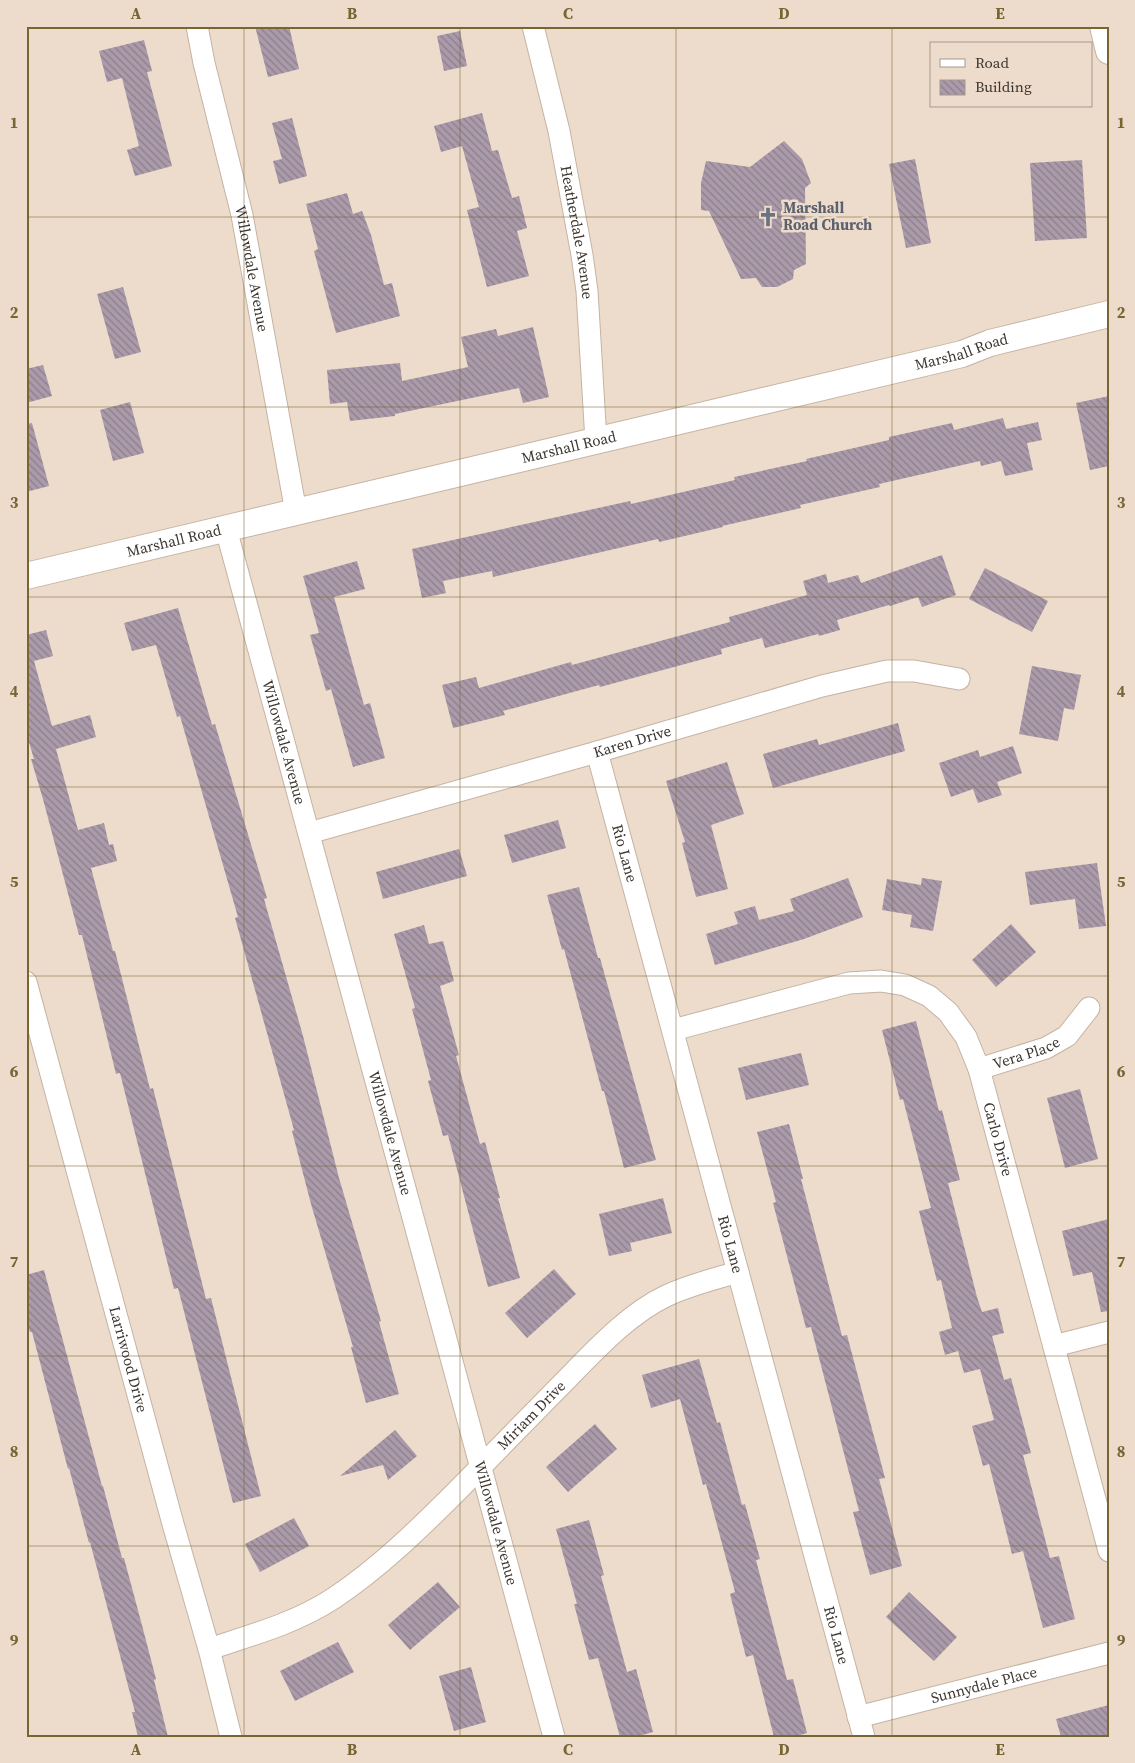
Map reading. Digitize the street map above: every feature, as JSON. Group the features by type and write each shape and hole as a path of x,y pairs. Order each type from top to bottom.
{"street":[{"name":"Willowdale Avenue","path":"197,26 204,63 242,215 296,512"},
{"name":"Heatherdale Avenue","path":"533,26 559,130 582,255 587,291 596,441"},
{"path":"1103,26 1109,51"},
{"name":"Marshall Road","path":"26,576 962,354 990,343 1109,314"},
{"name":"Willowdale Avenue","path":"226,529 554,1737"},
{"name":"Karen Drive","path":"309,832 597,752 822,686 887,670 914,671 959,679"},
{"name":"Rio Lane","path":"597,752 861,1727"},
{"name":"Carlo Drive","path":"673,1030 850,983 881,981 905,985 929,996 948,1012 966,1037 979,1069 1109,1551"},
{"name":"Larriwood Drive","path":"26,982 173,1524 209,1649 231,1737"},
{"name":"Vera Place","path":"979,1069 1046,1048 1067,1036 1089,1008"},
{"name":"Miriam Drive","path":"209,1649 271,1629 293,1620 334,1598 378,1566 433,1515 608,1339 641,1311 665,1296 738,1272"},
{"path":"1054,1346 1109,1332"},
{"name":"Sunnydale Place","path":"861,1727 1109,1652"}],"building":[{"path":"255,26 289,26 299,69 268,77"},
{"path":"460,31 467,66 444,71 437,36"},
{"path":"144,40 152,71 147,72 172,166 135,176 127,150 139,146 122,78 107,82 99,51"},
{"path":"482,113 492,151 498,150 512,198 519,196 527,228 517,231 529,276 487,287 467,210 479,207 462,146 441,152 434,126"},
{"path":"292,118 307,176 279,184 273,161 282,159 272,123"},
{"name":"Marshall Road Church","path":"784,141 802,159 811,183 805,188 806,264 794,270 793,279 777,287 762,287 756,278 741,279 709,211 701,210 701,183 706,161 750,167"},
{"path":"915,159 931,243 906,248 889,164"},
{"path":"1082,160 1087,238 1035,241 1030,163"},
{"path":"347,193 353,214 362,211 371,235 384,285 392,283 400,316 336,333 314,251 318,249 306,204"},
{"path":"123,287 141,352 115,359 97,294"},
{"path":"533,327 549,397 523,403 519,388 395,414 395,416 350,421 347,402 330,404 327,370 400,363 402,381 468,367 461,337 496,329 498,336"},
{"path":"43,365 52,396 26,403 26,369"},
{"path":"1109,396 1109,466 1090,470 1076,403"},
{"path":"130,402 144,453 113,461 100,410"},
{"path":"1003,418 1006,429 1038,422 1042,440 1027,443 1033,470 1005,476 1001,461 981,466 980,461 879,484 880,487 800,505 801,508 659,542 658,539 493,577 492,571 443,581 446,593 422,598 412,549 630,501 631,504 735,480 734,477 807,461 806,459 889,440 889,437 952,423 954,430"},
{"path":"32,423 49,486 26,492 26,424"},
{"path":"942,555 956,595 922,607 918,597 889,605 837,620 840,630 765,648 762,638 721,649 722,654 503,711 505,715 453,728 442,685 476,677 479,688 571,662 572,665 730,622 729,617 807,595 803,581 826,574 828,583 858,575 861,583"},
{"path":"357,561 365,589 334,597 364,705 370,703 385,758 353,767 331,689 326,691 310,635 319,633 303,576"},
{"path":"985,568 1048,601 1032,632 969,599"},
{"path":"178,608 212,725 215,724 267,898 264,899 303,1036 339,1178 381,1321 379,1322 399,1394 366,1403 351,1347 353,1347 311,1204 292,1131 294,1130 235,918 238,917 180,716 177,717 156,645 132,651 124,623"},
{"path":"46,630 53,656 34,661 52,726 90,715 96,737 56,749 78,830 104,823 109,845 113,844 117,861 91,868 113,951 115,951 150,1089 153,1088 206,1299 211,1298 261,1496 233,1503 178,1288 174,1289 120,1073 116,1074 82,935 79,935 31,759 34,759 26,732 26,635"},
{"path":"1032,666 1081,675 1074,710 1064,708 1058,741 1019,734"},
{"path":"898,723 905,751 773,788 763,754 817,739 819,745"},
{"path":"1013,746 1022,773 997,782 1002,795 978,803 973,789 951,797 939,763 978,750 980,757"},
{"path":"727,762 744,814 711,825 728,889 696,897 682,843 685,842 666,781"},
{"path":"558,820 566,848 512,863 504,835"},
{"path":"459,849 467,876 383,899 376,872"},
{"path":"1097,863 1106,926 1079,929 1075,899 1030,905 1025,872"},
{"path":"848,878 863,917 804,939 715,965 706,934 738,924 734,912 755,906 759,920 794,911 790,899"},
{"path":"922,878 942,881 933,931 910,927 912,915 882,910 887,879 921,885"},
{"path":"579,887 656,1160 624,1168 564,949 562,950 547,895"},
{"path":"1011,924 1036,952 996,987 972,960"},
{"path":"424,925 429,944 443,941 454,981 440,986 459,1055 456,1056 480,1144 485,1142 520,1278 488,1287 448,1135 443,1136 428,1081 431,1080 412,1009 415,1008 394,934"},
{"path":"916,1021 939,1111 942,1110 960,1180 948,1183 977,1297 982,1312 998,1308 1004,1333 992,1336 1004,1380 1011,1378 1031,1453 1023,1455 1050,1558 1059,1556 1075,1619 1043,1628 1023,1551 1012,1554 989,1464 983,1466 972,1426 994,1420 980,1369 964,1373 958,1351 945,1355 939,1332 952,1328 941,1280 937,1281 919,1211 931,1208 903,1099 900,1100 882,1030"},
{"path":"801,1053 809,1085 746,1100 738,1068"},
{"path":"1080,1089 1098,1159 1065,1168 1047,1098"},
{"path":"789,1124 803,1179 801,1179 842,1336 847,1335 885,1478 879,1479 902,1566 870,1575 853,1512 859,1511 811,1327 806,1328 773,1203 776,1202 757,1132"},
{"path":"663,1198 672,1233 630,1243 632,1251 609,1256 599,1214"},
{"path":"1109,1219 1109,1311 1101,1312 1092,1272 1073,1276 1062,1231"},
{"path":"554,1269 576,1294 527,1338 505,1313"},
{"path":"44,1270 102,1486 143,1629 168,1737 138,1737 132,1712 135,1712 90,1542 68,1469 32,1332 30,1332 26,1320 26,1275"},
{"path":"699,1359 717,1423 720,1422 742,1505 745,1504 760,1559 756,1560 787,1680 793,1679 807,1733 793,1737 774,1737 753,1655 746,1657 730,1594 735,1592 706,1484 703,1485 680,1399 651,1408 642,1375"},
{"path":"595,1424 617,1449 568,1492 546,1467"},
{"path":"395,1430 417,1456 388,1480 383,1465 340,1476"},
{"path":"294,1518 309,1546 260,1572 245,1544"},
{"path":"589,1520 604,1575 601,1576 627,1672 636,1669 653,1732 635,1737 620,1737 598,1658 589,1660 574,1604 577,1604 556,1529"},
{"path":"438,1582 460,1607 410,1650 388,1625"},
{"path":"909,1592 957,1637 934,1661 886,1617"},
{"path":"338,1642 354,1672 295,1701 280,1671"},
{"path":"471,1667 486,1722 454,1731 439,1676"},
{"path":"1109,1705 1109,1737 1061,1737 1056,1719"}],"place":[{"name":"Marshall Road Church","path":"768,217"}]}
